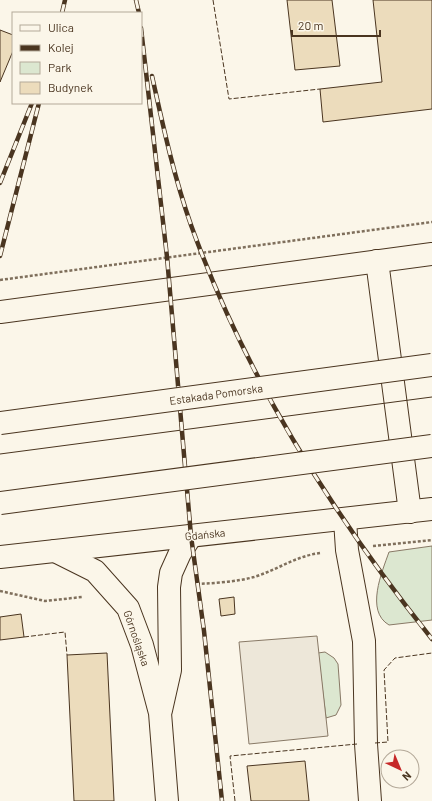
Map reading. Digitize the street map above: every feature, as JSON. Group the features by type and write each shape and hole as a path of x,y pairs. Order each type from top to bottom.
{"street":[{"path":"0,312 432,254"},
{"path":"377,261 410,512"},
{"name":"Estakada Pomorska","path":"0,423 432,365"},
{"path":"0,503 432,446"},
{"name":"Gdańska","path":"0,557 345,520 432,509"},
{"path":"345,520 347,550 364,641 366,744 370,801"},
{"name":"Górnośląska","path":"160,713 170,670 169,587 171,573 180,553 191,536"},
{"name":"Górnośląska","path":"55,551 95,571 128,608 142,645 160,713 167,801"}],"path":[{"path":"0,280 432,222"},
{"path":"169,587 245,579 311,554 432,540"},
{"path":"0,592 46,600 115,593"}],"green space":[{"path":"432,546 432,620 389,625 382,619 378,610 377,591 389,552"},
{"path":"325,652 334,658 338,664 341,705 336,715 326,718 318,653"}],"shaded area":[{"path":"317,636 328,736 249,744 239,642"}],"building":[{"path":"287,0 332,0 340,66 295,70"},
{"path":"373,0 432,0 432,109 323,122 320,89 382,82"},
{"path":"0,30 12,35 12,53 0,82"},
{"path":"234,597 235,614 221,616 219,599"},
{"path":"21,614 24,637 0,640 0,617"},
{"path":"107,653 114,801 74,801 67,655"},
{"path":"305,761 309,801 251,801 247,766"}],"tram line":[{"path":"0,454 432,397"}],"railway":[{"path":"62,12 65,0"},
{"path":"136,0 139,12"},
{"path":"142,37 167,257 191,536 204,631 222,801"},
{"path":"152,76 169,151 185,207 213,281 237,336 294,442 326,493 395,592 432,639"},
{"path":"0,183 32,104"},
{"path":"0,256 39,104"}],"fence":[{"path":"213,0 229,99 320,89"},
{"path":"24,637 65,632 67,655"},
{"path":"375,743 388,742 384,670 395,658 432,653"},
{"path":"235,801 230,756 357,744"}]}
